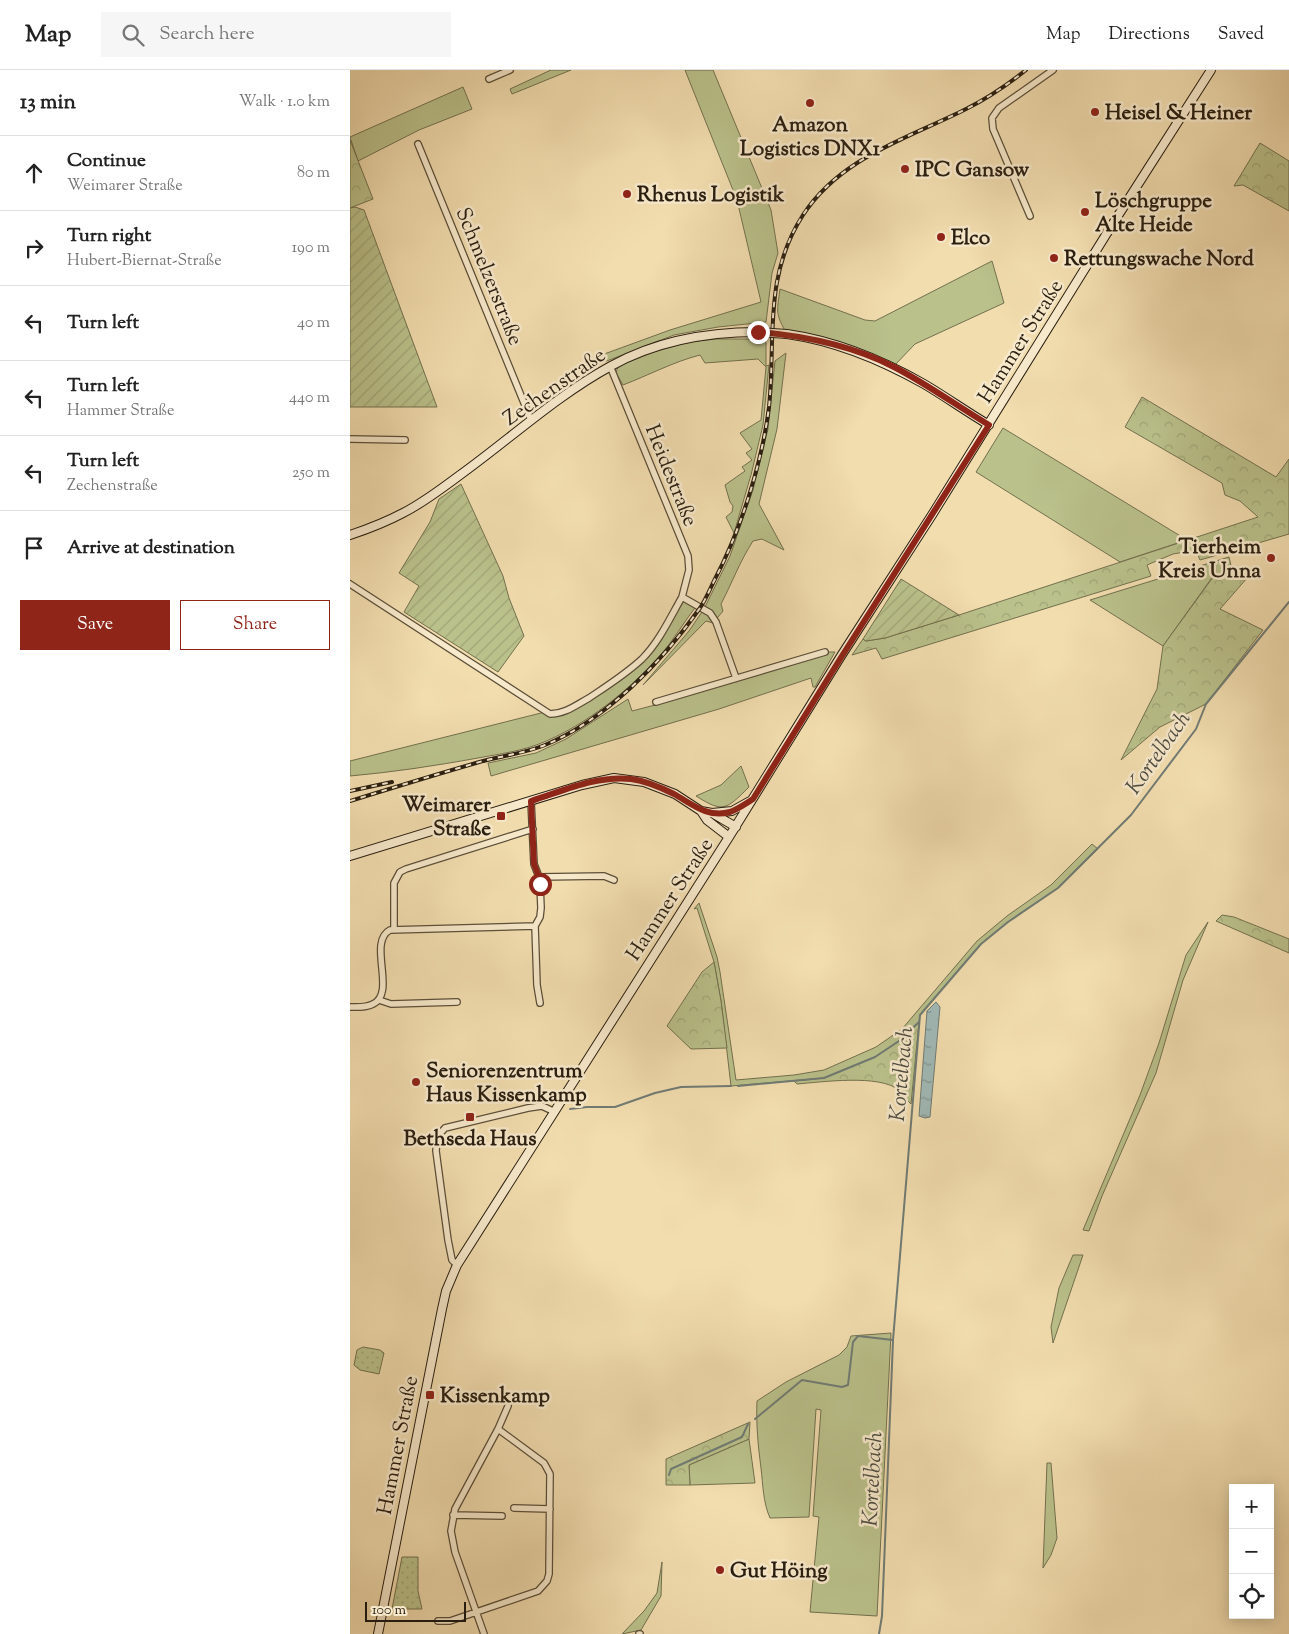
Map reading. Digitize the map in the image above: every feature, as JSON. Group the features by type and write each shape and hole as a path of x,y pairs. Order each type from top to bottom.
{"main road":[{"name":"Hammer Straße","path":"378,1634 442,1309 446,1291 457,1265 736,827 1211,70"},
{"name":"Zechenstraße","path":"350,535 380,524 421,503 476,464 574,388 610,366 655,348 688,338 719,333 758,332 787,334 825,341 870,356 923,384 989,425"},
{"path":"350,856 599,780 614,778 630,779 658,786 675,794 701,811 712,813 732,811 753,799"},
{"path":"701,811 707,820 729,837"},
{"path":"712,813 736,827"}],"street":[{"path":"489,79 510,70"},
{"path":"1030,216 993,129 992,118 998,108 1053,70"},
{"name":"Schmelzerstraße","path":"418,144 531,420"},
{"name":"Heidestraße","path":"610,366 688,556 689,570 682,597"},
{"path":"350,439 405,440"},
{"path":"350,584 550,714 560,714 579,704 612,683 643,658 664,630 682,597 710,614 716,622 736,678"},
{"path":"656,702 825,652"},
{"path":"531,801 534,864 539,877 541,908 540,917 535,926 536,985 540,1002"},
{"path":"394,928 394,883 400,872 533,829"},
{"path":"539,877 604,876 614,880"},
{"path":"350,1007 368,1006 379,1000 382,994 382,939 386,932 394,928 535,926"},
{"path":"379,1000 391,1004 457,1002"},
{"path":"457,1265 452,1260 448,1240 436,1151 437,1137 445,1128 528,1108 542,1106 554,1112"},
{"path":"484,1634 452,1541 451,1530 453,1516 508,1406"},
{"path":"438,1621 450,1621 538,1591 549,1574 551,1482 548,1468 498,1429"},
{"path":"514,1508 550,1509"},
{"path":"453,1516 502,1516"}],"green space":[{"path":"551,70 571,70 512,94 510,89"},
{"path":"685,70 713,70 771,210 778,253 772,273 766,322 718,327 674,335 599,364 596,357 670,330 761,302 737,200"},
{"path":"463,87 472,109 419,130 358,161 350,137"},
{"path":"350,140 373,199 350,208"},
{"path":"1260,143 1289,161 1289,211 1243,185 1234,186"},
{"path":"355,207 364,210 437,407 350,407 350,208"},
{"path":"992,261 1004,303 915,344 893,367 870,356 787,334 780,322 778,308 780,289 865,320 875,321"},
{"path":"716,339 763,339 766,343 766,366 769,365 763,425 734,533 726,517 732,512 733,506 725,485 745,471 742,467 752,460 746,453 752,449 740,433 761,420 766,367 758,359 705,363 700,355 623,385 616,373 618,366 654,352 688,342"},
{"path":"786,353 777,429 759,504 784,550 762,539 753,541 721,604 723,611 713,623 706,621 643,685 689,631 704,609 730,556 753,490 768,429 775,361"},
{"path":"1142,397 1276,477 1289,459 1289,534 1200,560 1196,550 1173,554 1147,565 1151,576 882,659 876,648 852,655 863,639 866,641 885,638 1258,517 1240,501 1225,495 1222,483 1125,427"},
{"path":"1003,428 1187,540 1120,562 976,472"},
{"path":"461,484 503,576 509,598 524,636 498,672 404,612 419,586 399,573 430,522 439,499"},
{"path":"1229,557 1232,570 1248,577 1220,609 1263,630 1206,704 1160,727 1121,760 1157,689 1163,646 1216,573 1216,561"},
{"path":"1216,561 1216,572 1163,646 1090,600"},
{"path":"901,579 959,615 885,638 866,641 863,639"},
{"path":"682,597 697,605 659,657 606,706 560,735 536,745 503,754 446,764 350,776 350,761 541,713 560,714 612,683 643,658"},
{"path":"825,652 835,652 815,687 813,687 811,678 719,709 491,776 488,763 536,753 566,739 628,699 632,711 655,705 656,702"},
{"path":"741,766 749,787 735,801 719,807 696,796 721,785"},
{"path":"1092,844 1098,849 1058,888 1008,922 981,944 920,1015 919,1022 899,1041 875,1057 824,1078 731,1086 721,1001 714,962 697,908 694,909 699,903 717,957 736,1080 794,1075 824,1070 876,1047 902,1029 977,941 1007,916 1051,885"},
{"path":"1222,915 1234,917 1289,939 1289,953 1216,921"},
{"path":"1208,922 1183,980 1156,1073 1102,1196 1089,1231 1083,1230 1140,1095 1159,1043 1186,955"},
{"path":"714,962 727,1048 691,1049 667,1026 702,972"},
{"path":"919,1022 911,1104 899,1090 878,1082 850,1080 797,1084 794,1081 824,1078 875,1057 899,1041"},
{"path":"1073,1255 1083,1255 1053,1343 1051,1327 1059,1288"},
{"path":"891,1333 877,1616 810,1612 819,1517 813,1516 821,1410 816,1409 809,1517 770,1518 763,1487 757,1401 786,1382 839,1355 847,1347 851,1336"},
{"path":"363,1347 380,1350 384,1353 379,1374 360,1370 354,1365 357,1350"},
{"path":"750,1422 749,1439 689,1465 690,1485 666,1485 666,1459"},
{"path":"749,1439 755,1483 690,1485 689,1465"},
{"path":"1047,1463 1051,1463 1057,1538 1051,1555 1043,1568"},
{"path":"402,1557 418,1557 418,1591 422,1609 392,1609"},
{"path":"662,1562 661,1596 641,1630 622,1634 644,1611 657,1593"}],"water":[{"path":"936,1002 940,1007 930,1117 925,1118 919,1116 927,1011"}],"waterway":[{"name":"Kortelbach","path":"879,1634 882,1616 893,1340 920,1015 981,944 1008,922 1058,888 1131,815 1196,729 1206,704 1289,602"},
{"path":"738,1086 824,1078 875,1057 899,1041 919,1022"},
{"path":"570,1109 615,1107 655,1093 681,1087 731,1086"},
{"path":"755,1419 802,1380 842,1387 848,1385 853,1342 858,1336 893,1340"},
{"path":"669,1475 671,1469 742,1437 748,1424"}],"railway":[{"path":"350,801 476,763 528,751 545,745 568,734 590,720 632,687 651,668 700,608 724,560 742,517 756,473 766,428 777,285 782,261 790,238 803,215 818,195 836,178 856,164 899,140 974,105 1026,70"},
{"path":"350,791 392,782"}],"place":[{"name":"Amazon Logistics DNX1","path":"810,103"},
{"name":"Heisel & Heiner","path":"1095,112"},
{"name":"IPC Gansow","path":"905,169"},
{"name":"Rhenus Logistik","path":"627,194"},
{"name":"Löschgruppe Alte Heide","path":"1085,212"},
{"name":"Elco","path":"941,237"},
{"name":"Rettungswache Nord","path":"1054,258"},
{"name":"Tierheim Kreis Unna","path":"1271,558"},
{"name":"Weimarer Straße","path":"501,816"},
{"name":"Seniorenzentrum Haus Kissenkamp","path":"416,1082"},
{"name":"Bethseda Haus","path":"470,1117"},
{"name":"Kissenkamp","path":"430,1395"},
{"name":"Gut Höing","path":"720,1570"}],"route":[{"path":"540,884 534,864 531,801 599,780 614,778 630,779 658,786 675,794 701,811 712,813 727,813 753,799 989,425 923,384 870,356 839,345 802,336 758,332"}]}
